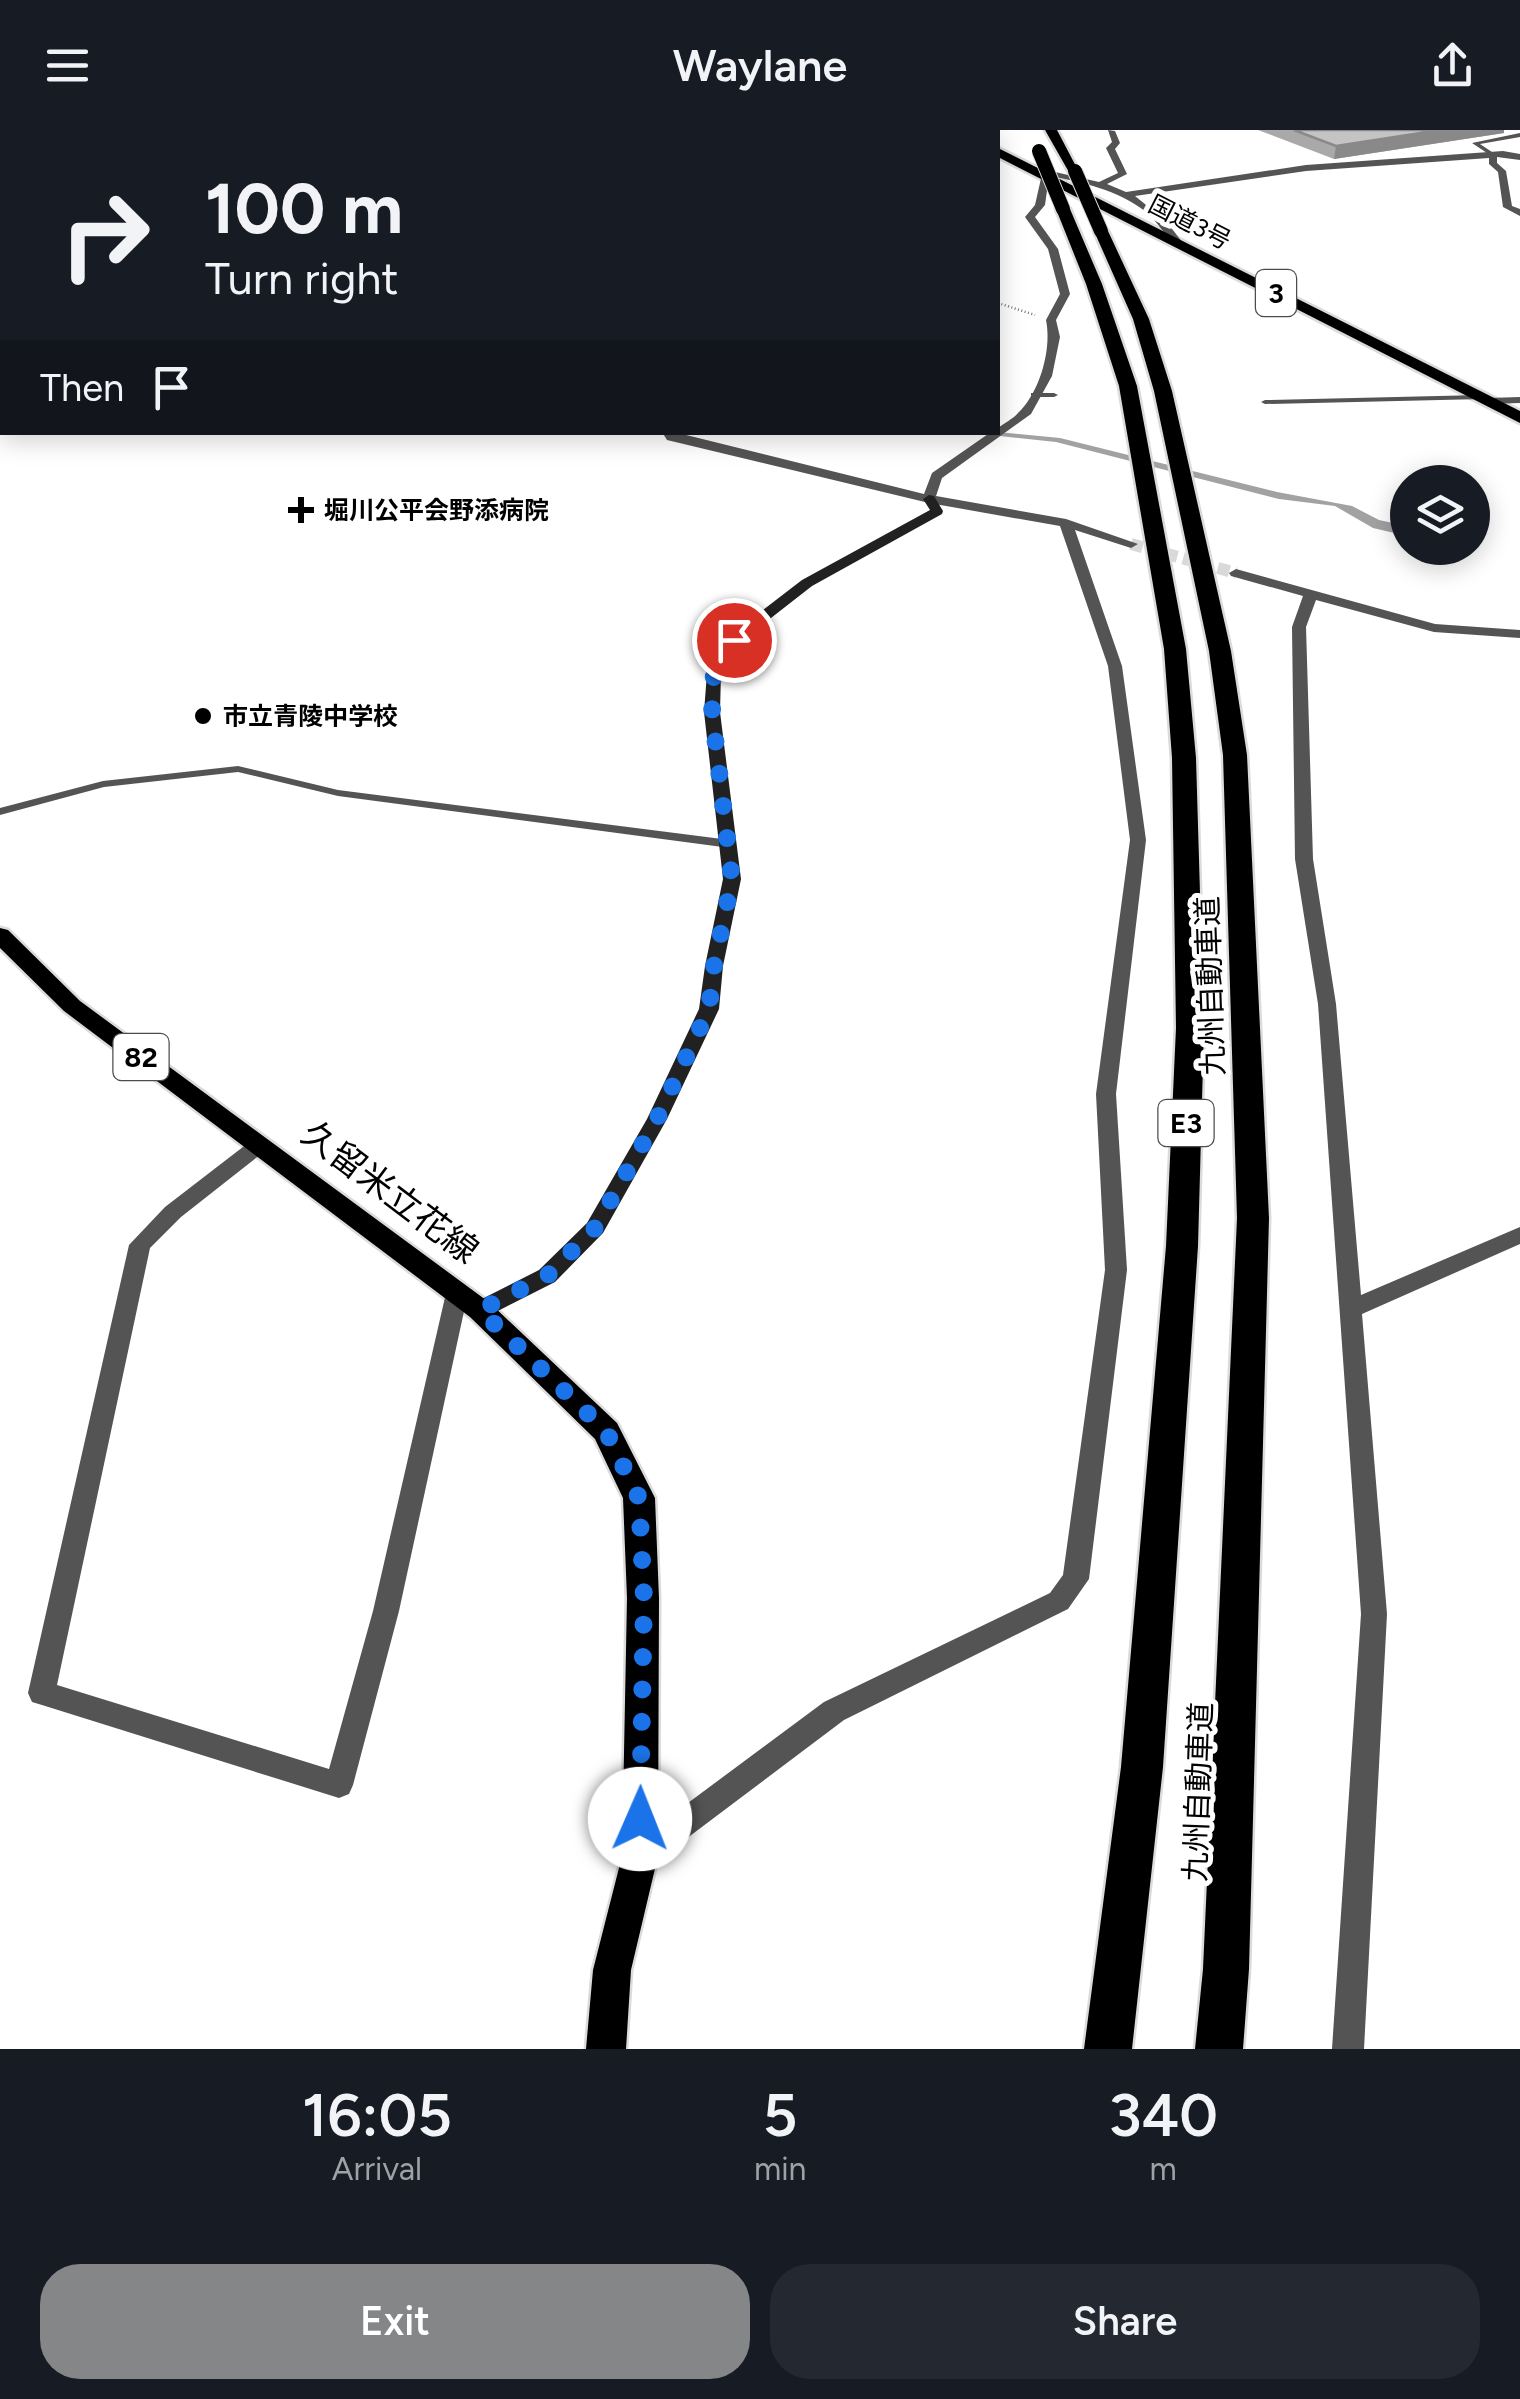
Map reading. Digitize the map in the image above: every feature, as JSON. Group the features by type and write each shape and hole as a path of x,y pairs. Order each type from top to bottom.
{"highway":[{"name":"九州自動車道","path":"1051,130 1075,171 1141,319 1162,391 1220,651 1235,755 1254,1218 1226,1969 1219,2049"},
{"name":"九州自動車道","path":"1036,146 1128,386 1175,648 1184,758 1190,1028 1182,1246 1142,1766 1108,2049"},
{"name":"国道3号","path":"1000,153 1520,418"}],"main road":[{"name":"久留米立花線","path":"0,935 72,1006 469,1301 606,1431 639,1498 644,1598 640,1856 612,1970 606,2049"}],"street":[{"path":"1104,183 1123,174 1110,148 1116,143 1113,130"},
{"path":"1127,195 1306,168 1498,154 1520,156"},
{"path":"1498,154 1493,164 1502,171 1508,207 1520,213"},
{"path":"1000,431 1025,414 1046,376 1055,338 1052,320 1065,294 1053,249 1030,217 1040,204 1038,173 1104,183 1150,210 1177,242"},
{"path":"1484,399 1520,400"},
{"path":"670,435 930,499 1066,523 1131,544"},
{"path":"259,1145 173,1212 140,1246 42,1692 339,1785 469,1301 547,1276 595,1228 657,1119 709,1009 732,880 712,712 714,672 734,640 807,582 937,511 930,499 936,476 995,435"},
{"path":"640,1856 785,1752 834,1711 1059,1602 1076,1578 1116,1270 1106,1094 1138,840 1115,666 1066,523"},
{"path":"1236,573 1434,628 1520,634"},
{"path":"1312,592 1299,627 1304,859 1328,1004 1374,1614 1348,2049"},
{"path":"1349,1310 1520,1235"}],"lane":[{"path":"1498,154 1475,143 1520,135"},
{"path":"1034,395 1054,395"},
{"path":"1264,402 1484,399"},
{"path":"0,812 103,784 238,768 338,794 730,844"}],"path":[{"path":"1000,305 1052,320"}],"shaded area":[{"path":"1000,432 1060,438 1277,492 1352,506 1390,522 1390,532 1373,528 1335,506 1279,499 1056,442 991,435"}],"building":[{"path":"1294,130 1440,130 1336,146"}],"tunnel":[{"path":"1131,544 1236,573"}],"place":[{"name":"堀川公平会野添病院","path":"301,510"},
{"name":"市立青陵中学校","path":"203,716"}],"route":[{"path":"640,1819 644,1598 639,1498 606,1431 480,1310 547,1276 595,1228 657,1119 709,1009 732,880 712,712 714,672 734,640"}]}
